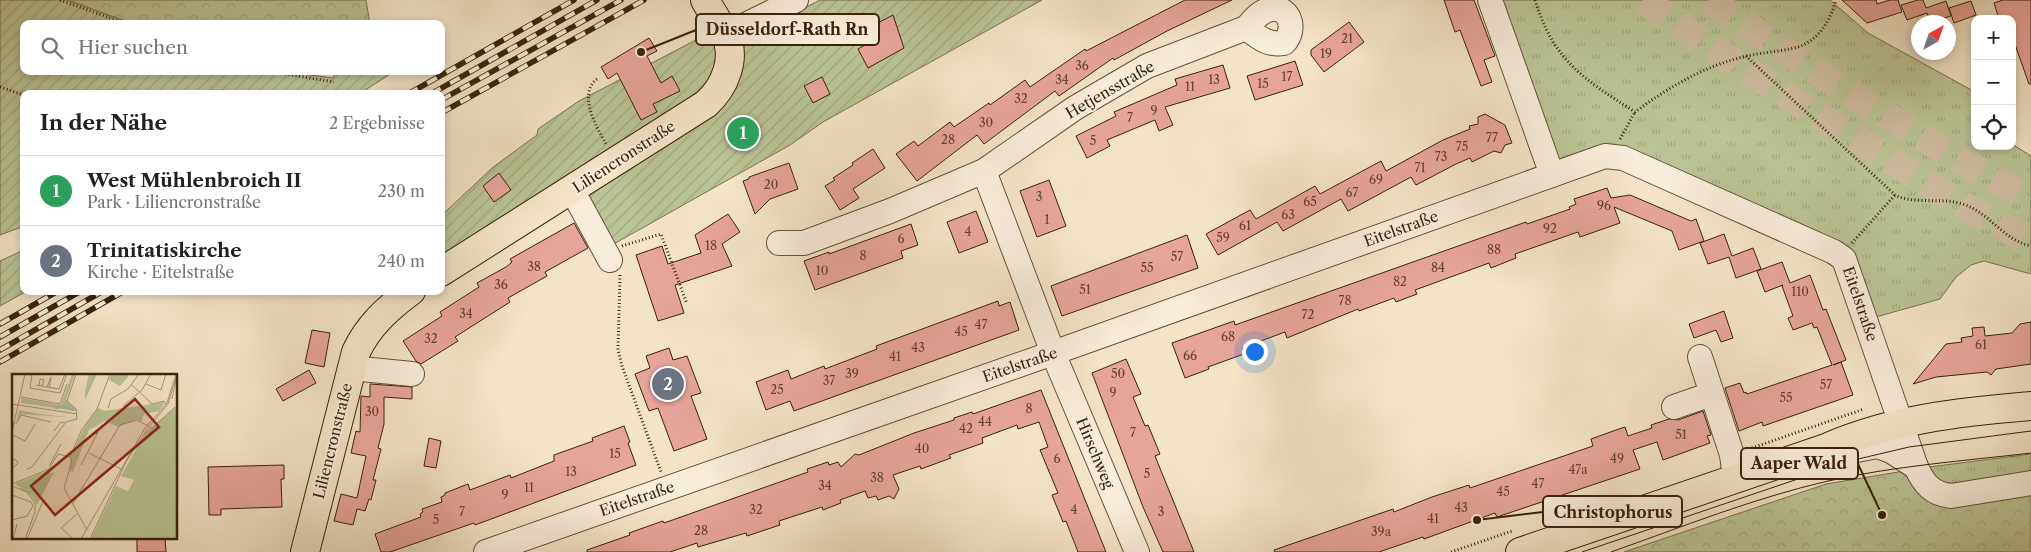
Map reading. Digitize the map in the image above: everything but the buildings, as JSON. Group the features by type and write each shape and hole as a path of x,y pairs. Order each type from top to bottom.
{"main road":[{"name":"Liliencronstraße","path":"445,269 616,162 713,98 724,81 728,69 729,54 726,35 707,5"},
{"name":"Liliencronstraße","path":"305,552 351,368 362,339 391,306 406,295"},
{"path":"1520,552 1826,448 1864,433 1943,414 2031,406"}],"street":[{"path":"726,35 796,0"},
{"path":"1490,0 1552,175"},
{"name":"Hetjensstraße","path":"779,243 804,243 890,211 984,171 1075,108 1147,66 1246,28"},
{"name":"Eitelstraße","path":"486,552 1053,354 1605,156 1623,158 1840,256 1848,266 1916,467"},
{"path":"984,171 1053,354"},
{"path":"572,190 612,262"},
{"name":"Hirschweg","path":"1053,354 1137,552"},
{"path":"1700,357 1732,456 1735,478"},
{"path":"351,368 412,374"},
{"path":"1674,407 1697,389 1721,460 1735,478"},
{"path":"1826,448 1848,450 1877,446 1891,451 1916,467 1928,487 1942,495 1951,496 2031,483"}],"path":[{"path":"60,0 116,20"},
{"path":"1535,0 1549,36 1565,60 1594,85 1635,112"},
{"path":"1613,156 1621,136 1635,112 1681,81 1724,63 1746,56 1803,45 1822,29 1829,20 1836,0"},
{"path":"1746,56 1895,195 1908,199 1964,204 1986,217 2008,237 2031,246"},
{"path":"292,75 334,82"},
{"path":"597,79 592,83 588,98 594,120 616,162"},
{"path":"0,87 20,94"},
{"path":"1840,256 1895,195"},
{"path":"667,488 618,350 612,262 661,234 687,304"}],"green space":[{"path":"0,0 67,0 122,20 20,20 20,75 310,75 333,78 334,75 389,75 365,90 20,90 20,228 0,235"},
{"path":"67,0 366,0 369,20 122,20"},
{"path":"820,0 1042,0 823,122 790,145 612,245 584,195 741,56 744,45 749,37"},
{"path":"1494,0 1830,0 1868,33 1911,57 1911,60 1917,60 1971,90 1971,150 2016,150 2016,147 2031,156 2031,274 1984,261 1971,265 1956,277 1940,299 1876,317 1849,250 1627,148 1556,162"},
{"path":"715,30 720,46 711,85 445,260 445,212 492,168 537,135 538,129 579,101"},
{"path":"20,252 20,295 0,306 0,261"},
{"path":"2031,454 2031,478 1947,485 1935,477 1929,467"},
{"path":"1910,470 1924,489 2031,487 2031,552 1624,552 1826,484"}],"tunnel":[{"path":"1643,0 1730,60 1966,207 2031,242"},
{"path":"1709,0 1867,104 1948,153 2031,199"}],"tram line":[{"path":"1582,552 1854,460 1909,447 2031,431"},
{"path":"1611,552 1746,504 1828,481 1903,468 2031,453"}],"railway":[{"path":"445,73 574,0"},
{"path":"438,90 597,0"},
{"path":"445,98 621,0"},
{"path":"445,111 644,0"},
{"path":"415,90 442,75"},
{"path":"0,324 51,295"},
{"path":"0,337 74,295"},
{"path":"0,350 96,295"},
{"path":"0,362 117,295"}],"place":[{"name":"Düsseldorf-Rath Rn","path":"641,52"},
{"name":"West Mühlenbroich II","path":"743,133"},
{"name":"Trinitatiskirche","path":"668,384"},
{"name":"Aaper Wald","path":"1882,515"},
{"name":"Christophorus","path":"1477,520"}]}
